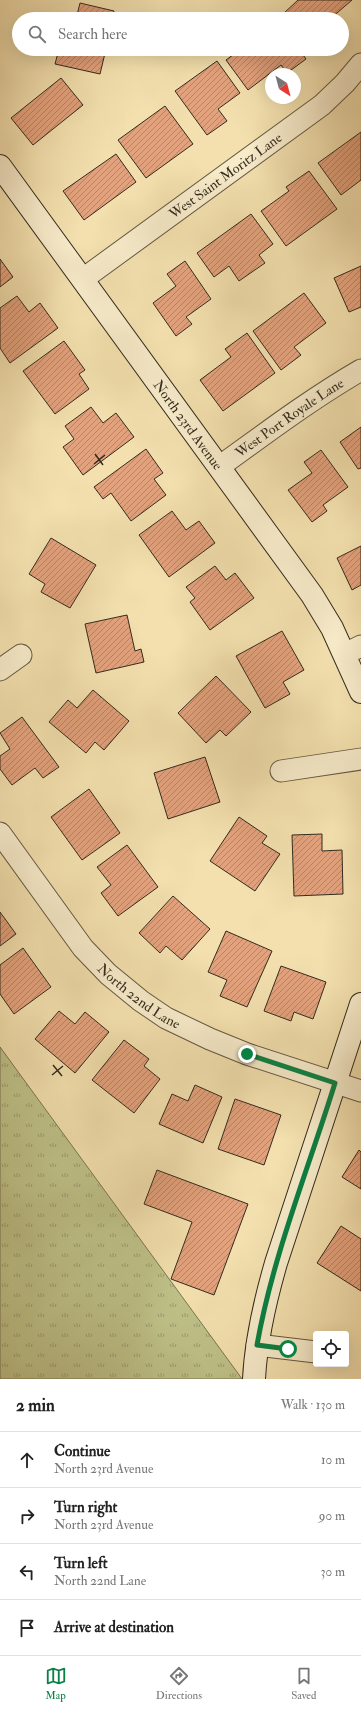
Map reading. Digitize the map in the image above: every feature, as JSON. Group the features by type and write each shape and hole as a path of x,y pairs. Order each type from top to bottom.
{"street":[{"name":"West Saint Moritz Lane","path":"83,279 322,105 345,83 361,64"},
{"name":"North 23rd Avenue","path":"0,166 312,595 332,628 353,650 361,692"},
{"name":"West Port Royale Lane","path":"219,466 302,406 361,370"},
{"path":"0,670 21,655"},
{"path":"281,771 361,759"},
{"name":"North 22nd Lane","path":"0,833 83,948 108,974 141,1001 166,1018 210,1039 247,1054 361,1091"},
{"path":"254,1379 257,1345 265,1302 276,1263 361,1004"},
{"path":"257,1345 313,1352"}],"green space":[{"path":"0,1047 237,1372 242,1379 0,1379"}],"building":[{"path":"298,0 352,0 338,12 285,12"},
{"path":"80,3 114,11 114,12 78,12"},
{"path":"57,56 104,56 100,74 55,64"},
{"path":"231,56 304,56 306,59 294,68 283,68 281,65 277,68 265,68 265,77 248,90 226,60"},
{"path":"217,61 240,93 218,109 227,121 207,135 175,91"},
{"path":"61,78 83,105 33,145 11,118"},
{"path":"165,106 193,144 146,178 118,140"},
{"path":"361,132 361,180 341,195 318,163"},
{"path":"116,154 136,182 84,220 63,191"},
{"path":"309,171 337,209 286,246 261,211 289,191 286,187"},
{"path":"251,214 273,244 259,255 265,263 239,281 229,266 214,277 197,253"},
{"path":"0,259 13,277 0,287"},
{"path":"185,261 211,299 186,317 192,324 176,336 153,303 176,286 167,274"},
{"path":"361,266 361,307 349,312 334,278"},
{"path":"304,293 326,323 294,347 301,355 281,370 253,331"},
{"path":"17,296 29,312 40,303 58,328 10,363 0,348 0,308"},
{"path":"247,333 275,373 223,411 200,380 231,357 225,349"},
{"path":"64,341 85,370 79,374 89,389 55,414 23,371"},
{"path":"91,407 103,423 116,413 134,437 83,475 63,447 74,439 65,426"},
{"path":"361,427 361,468 358,469 340,442"},
{"path":"146,449 163,473 154,479 166,495 131,521 111,493 103,499 94,487"},
{"path":"321,450 348,487 323,505 327,511 312,522 288,490 312,473 304,462"},
{"path":"172,511 186,530 199,521 215,543 169,577 139,535"},
{"path":"51,538 96,565 70,608 41,592 45,584 29,574"},
{"path":"361,546 361,585 352,590 337,558"},
{"path":"215,566 226,580 235,573 254,598 210,630 190,602 195,598 186,587"},
{"path":"127,615 135,651 141,649 144,662 96,673 85,624"},
{"path":"282,631 304,670 283,682 290,694 265,708 236,656"},
{"path":"216,676 251,712 226,736 220,730 206,743 178,713"},
{"path":"93,690 129,721 104,750 95,742 86,753 49,722 68,700 77,708"},
{"path":"22,717 59,767 43,778 35,768 12,785 0,769 0,756 10,749 0,733"},
{"path":"205,757 220,802 168,819 154,773"},
{"path":"89,789 120,833 82,860 51,817"},
{"path":"239,817 267,836 262,843 280,854 255,891 210,861"},
{"path":"322,834 322,851 342,850 343,894 294,896 292,835"},
{"path":"127,845 158,887 118,916 101,893 111,885 97,867"},
{"path":"173,896 210,929 182,960 166,946 160,953 139,933"},
{"path":"0,912 16,934 0,946"},
{"path":"226,931 272,951 247,1007 220,996 227,980 208,972"},
{"path":"23,948 51,987 14,1014 0,994 0,965"},
{"path":"281,966 326,982 313,1019 294,1012 291,1021 264,1011"},
{"path":"59,1011 75,1024 85,1012 109,1032 75,1073 35,1039"},
{"path":"124,1040 149,1059 144,1066 160,1079 134,1113 92,1080"},
{"path":"195,1085 222,1097 203,1143 159,1124 172,1094 188,1101"},
{"path":"235,1099 281,1115 264,1165 218,1149"},
{"path":"359,1150 361,1152 361,1189 342,1177"},
{"path":"157,1170 248,1204 214,1295 171,1279 192,1222 144,1204"},
{"path":"341,1226 361,1239 361,1291 317,1263"}],"route":[{"path":"247,1054 335,1083 276,1263 265,1302 257,1345 288,1349"}]}
